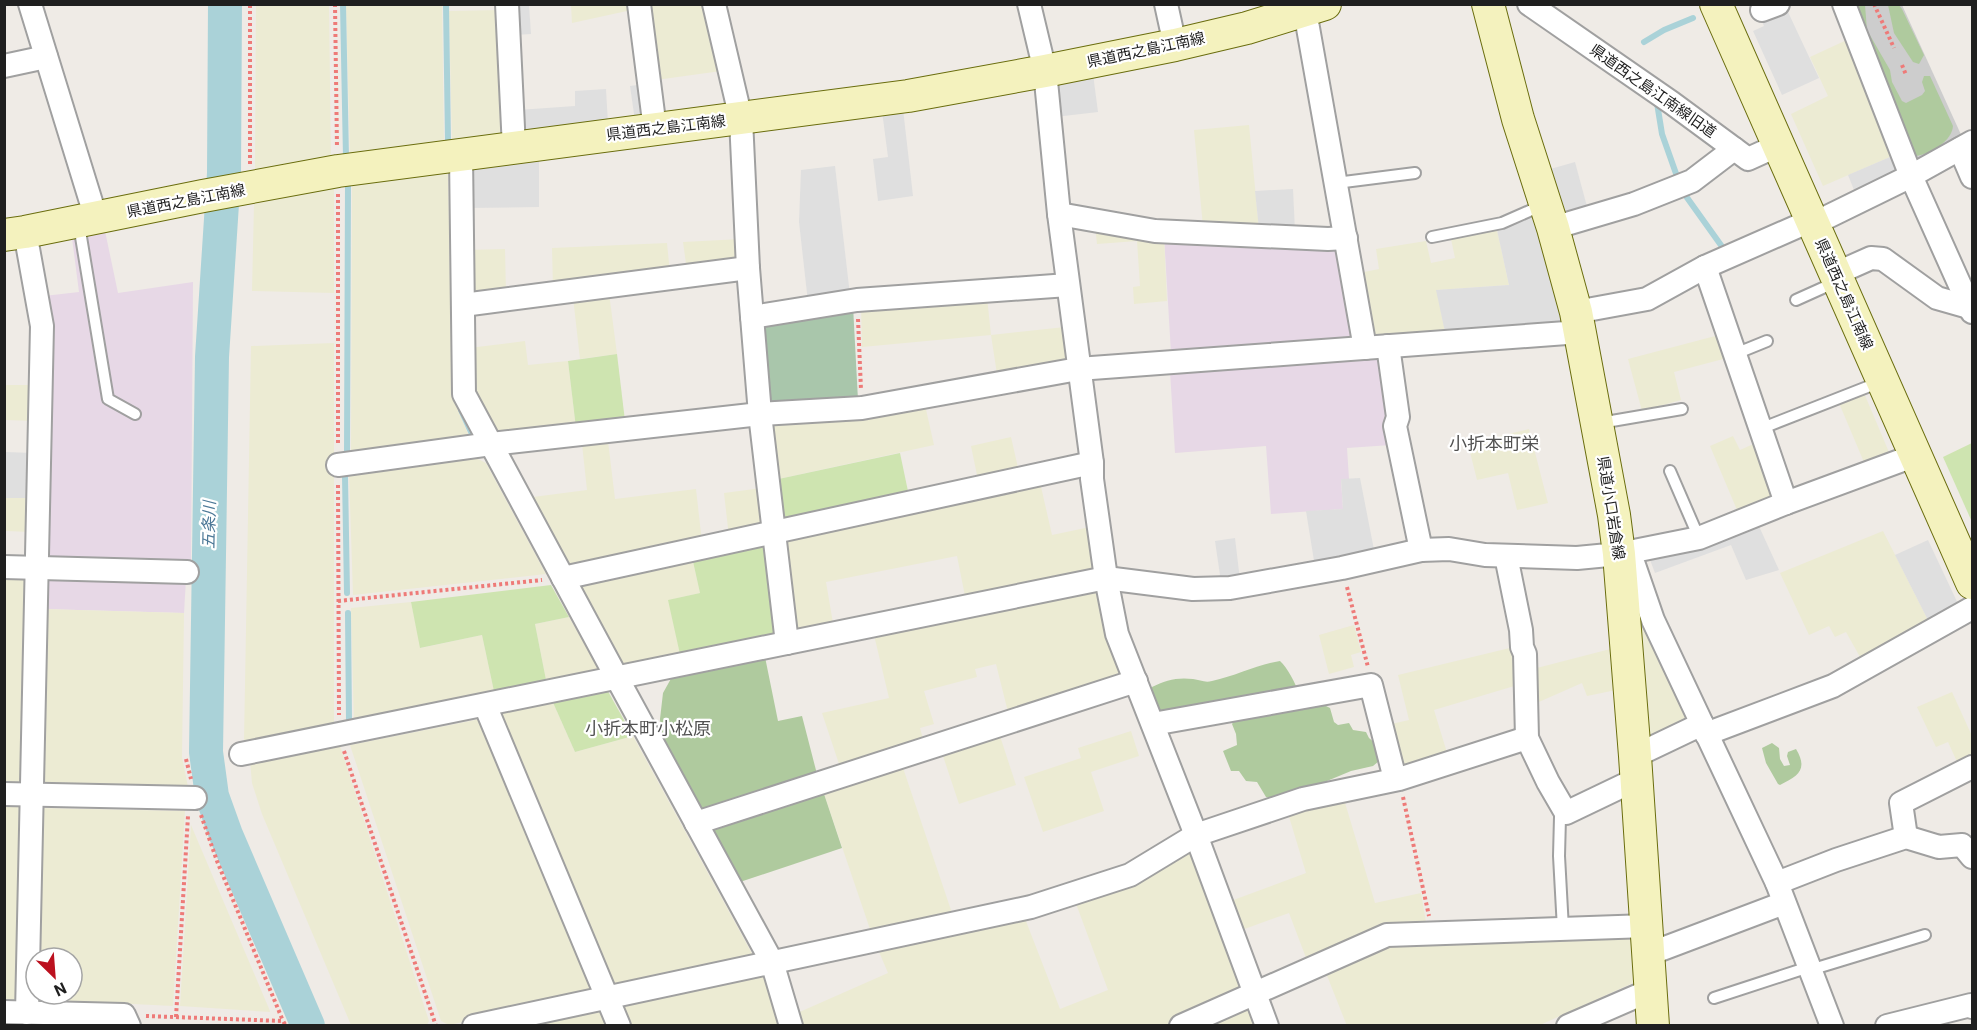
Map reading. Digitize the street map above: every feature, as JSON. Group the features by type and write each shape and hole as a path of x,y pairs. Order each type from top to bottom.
{"main road":[{"name":"県道小口岩倉線","path":"1488,4 1518,119 1549,216 1578,322 1614,515 1636,768 1653,1026"},
{"name":"県道西之島江南線","path":"1716,4 1972,583"},
{"name":"県道西之島江南線","path":"15,234 338,171 908,96 1175,45 1247,28 1315,8"}],"street":[{"path":"30,4 88,220"},
{"path":"507,4 514,148"},
{"path":"639,4 655,129"},
{"path":"714,4 741,119 748,268 760,414 787,643"},
{"path":"1029,4 1046,71 1059,214 1078,369 1106,578 1117,634 1196,835 1267,1026"},
{"path":"1166,4 1175,45"},
{"name":"県道西之島江南線旧道","path":"1529,4 1672,103 1748,159 1779,145"},
{"path":"1844,4 1911,176 1972,309"},
{"path":"1315,8 1336,183 1365,348"},
{"path":"4,66 46,57"},
{"path":"338,465 491,444 760,414 862,408 1078,369 1388,346 1578,322 1647,299 1705,267 1812,222 1911,176 1966,146 1972,177"},
{"path":"1549,216 1634,204 1692,181 1734,149"},
{"path":"461,156 464,394 772,962 791,1026"},
{"path":"1059,214 1155,231 1346,238"},
{"path":"15,234 42,326 27,1013"},
{"path":"1837,277 1871,258 1883,259 1937,298 1972,309"},
{"path":"1705,267 1786,503"},
{"path":"463,305 748,268"},
{"path":"752,317 857,300 1068,285"},
{"path":"1388,346 1398,417 1395,426 1421,550"},
{"path":"241,754 1106,578 1193,589 1230,588 1342,568 1421,550 1449,549 1485,555 1576,558 1619,554 1699,538 1916,455"},
{"path":"563,578 1092,463"},
{"path":"1619,554 1634,565 1653,620 1780,893 1832,1026"},
{"path":"1506,556 1525,654 1527,738 1566,813 1636,768 1704,729 1833,687 1972,608"},
{"path":"4,567 187,572"},
{"path":"696,823 1136,681"},
{"path":"1153,724 1371,685 1397,779"},
{"path":"485,705 619,1026"},
{"path":"474,1026 1031,907 1130,875 1196,835 1303,799 1397,779 1527,738"},
{"path":"1906,837 1901,803 1972,766"},
{"path":"4,794 192,798"},
{"path":"1181,1026 1387,935 1563,929 1648,940 1780,893 1836,860 1906,837 1939,847 1962,845 1972,857"},
{"path":"1568,1026 1651,990"},
{"path":"1887,1026 1971,1005 1972,1007"},
{"path":"4,1012 126,1021"}],"lane":[{"path":"1336,183 1414,174"},
{"path":"1432,237 1549,216"},
{"path":"88,220 108,399 135,414"},
{"path":"1796,300 1837,277"},
{"path":"1735,354 1767,341"},
{"path":"1760,429 1883,380"},
{"path":"1597,423 1682,409"},
{"path":"1670,471 1699,538"},
{"path":"1563,929 1559,856 1560,817 1566,813"},
{"path":"1714,998 1925,935"}],"path":[{"path":"246,189 250,4"},
{"path":"335,4 338,171 339,735 436,1026"},
{"path":"1874,4 1894,48"},
{"path":"1902,65 1906,75"},
{"path":"857,300 862,408"},
{"path":"1342,568 1372,680 1371,685"},
{"path":"338,601 563,578"},
{"path":"126,1021 176,1017 285,1023 192,798 186,759"},
{"path":"1397,779 1433,933"},
{"path":"176,1017 192,798"}],"shaded area":[{"path":"513,5 529,5 531,34 515,35"},
{"path":"1849,5 1902,5 1963,139 1916,165"},
{"path":"1788,12 1819,78 1782,95 1753,31 1764,26 1759,15"},
{"path":"1093,74 1098,112 1055,117 1051,82"},
{"path":"645,84 649,115 635,121 630,86"},
{"path":"606,89 608,124 526,135 518,110 575,106 575,91"},
{"path":"903,109 913,196 878,201 873,159 888,157 882,111"},
{"path":"1897,154 1901,169 1856,195 1848,175"},
{"path":"539,155 539,207 466,208 471,169"},
{"path":"1575,162 1589,214 1564,220 1547,170"},
{"path":"835,166 850,295 808,302 799,222 801,170"},
{"path":"1293,189 1295,231 1259,229 1255,191"},
{"path":"1535,213 1564,316 1558,325 1445,332 1436,290 1509,285 1497,230"},
{"path":"105,231 118,293 193,282 191,563 50,560 44,554 44,296 79,292 72,238"},
{"path":"1164,236 1343,249 1357,336 1352,342 1171,353"},
{"path":"1384,355 1391,445 1347,448 1349,479 1341,480 1343,509 1271,514 1266,446 1175,453 1170,371"},
{"path":"5,452 34,453 33,498 5,498"},
{"path":"1360,478 1375,555 1315,567 1306,511 1343,509 1341,479"},
{"path":"1757,522 1779,570 1746,580 1731,545 1655,573 1647,552"},
{"path":"1235,538 1240,580 1221,582 1215,541"},
{"path":"1928,540 1960,608 1931,626 1895,555"},
{"path":"50,577 186,579 184,613 43,609 43,585"}],"green space":[{"path":"256,5 329,5 331,162 255,171"},
{"path":"346,5 442,5 444,146 350,157"},
{"path":"571,5 635,5 636,9 572,23"},
{"path":"646,5 706,5 721,71 656,80"},
{"path":"1851,5 1865,5 1867,30 1890,70 1892,82 1902,101 1906,103 1922,95 1925,91 1922,82 1924,76 1930,76 1953,126 1949,137 1934,150 1916,156 1910,151"},
{"path":"1888,5 1899,5 1902,9 1924,55 1919,64 1913,62 1894,33"},
{"path":"500,10 505,129 498,135 452,141 449,11"},
{"path":"1851,38 1897,154 1823,186 1791,114 1828,96 1810,57"},
{"path":"1249,125 1259,229 1203,227 1194,130"},
{"path":"448,169 452,397 469,436 351,451 352,183"},
{"path":"334,187 334,293 252,291 254,204"},
{"path":"1095,225 1164,236 1167,301 1134,304 1133,287 1140,286 1137,241 1097,244"},
{"path":"1497,230 1509,285 1437,290 1445,332 1376,338 1369,334 1359,273 1379,269 1376,249 1426,241 1431,263 1455,258 1451,239"},
{"path":"741,239 742,260 687,271 683,242"},
{"path":"667,243 670,273 553,288 552,248"},
{"path":"505,249 506,293 475,297 468,292 467,250"},
{"path":"609,293 617,354 580,359 573,297"},
{"path":"987,297 991,335 862,347 861,306"},
{"path":"853,306 858,400 771,405 765,400 759,327"},
{"path":"1065,327 1069,353 1063,363 997,374 991,335"},
{"path":"1719,335 1727,358 1674,372 1681,400 1642,411 1628,359"},
{"path":"525,341 528,365 568,361 576,428 506,436 490,428 469,393 469,348"},
{"path":"334,343 334,725 249,745 244,741 251,346"},
{"path":"617,354 625,421 576,428 568,361"},
{"path":"5,385 36,385 35,421 5,420"},
{"path":"1864,393 1891,457 1866,467 1839,403"},
{"path":"925,405 934,445 774,480 772,422"},
{"path":"1529,429 1548,503 1517,510 1508,473 1477,480 1468,444"},
{"path":"1733,436 1740,450 1758,442 1778,500 1740,517 1710,446"},
{"path":"1011,437 1019,472 978,480 971,446"},
{"path":"608,441 615,499 696,489 702,542 568,569 533,497 587,490 582,444"},
{"path":"1972,443 1972,522 1943,457"},
{"path":"900,453 909,496 781,523 774,480"},
{"path":"476,458 486,463 546,574 353,595 349,473"},
{"path":"1039,478 1052,535 1090,527 1096,564 1087,578 966,601 957,556 826,582 834,629 798,636 790,628 783,535"},
{"path":"762,488 766,523 729,537 724,493"},
{"path":"5,498 33,498 32,532 5,531"},
{"path":"1883,531 1931,626 1864,664 1846,632 1835,637 1829,626 1809,635 1780,573"},
{"path":"762,541 770,546 779,633 681,659 668,600 700,593 692,557"},
{"path":"692,557 700,593 669,600 681,659 632,669 617,662 577,588 579,582"},
{"path":"5,577 22,577 31,585 27,781 21,786 5,786"},
{"path":"1634,582 1692,718 1645,740"},
{"path":"551,585 569,617 535,624 547,685 495,696 482,635 420,648 411,602"},
{"path":"1091,591 1101,596 1124,672 1121,680 1009,716 996,664 975,669 977,677 924,691 934,724 920,728 924,743 841,770 822,713 889,698 874,635"},
{"path":"411,602 421,648 482,635 495,696 354,725 351,608"},
{"path":"43,609 184,613 182,757 189,792 38,783"},
{"path":"569,617 598,668 594,675 547,685 535,624"},
{"path":"1354,625 1361,652 1351,655 1354,667 1329,674 1319,635"},
{"path":"1518,646 1521,684 1434,710 1448,756 1406,769 1397,765 1387,725 1409,720 1398,675"},
{"path":"1618,647 1621,689 1587,696 1582,683 1532,705 1533,669"},
{"path":"765,657 778,721 802,716 818,778 706,813 698,809 661,740 660,719 663,693 673,675"},
{"path":"1280,661 1286,667 1299,694 1157,714 1151,695 1152,687 1182,678 1209,682"},
{"path":"605,686 633,736 575,752 551,698"},
{"path":"1952,692 1972,736 1972,760 1959,766 1948,742 1936,747 1917,707"},
{"path":"551,698 575,752 633,736 755,959 614,989 498,709"},
{"path":"1324,705 1330,708 1334,722 1338,725 1349,723 1353,730 1366,732 1376,744 1379,761 1373,766 1351,771 1315,786 1272,799 1266,797 1257,782 1246,781 1239,771 1231,771 1223,751 1237,745 1232,724 1237,716"},
{"path":"480,719 594,989 592,995 449,1025 441,1021 350,745"},
{"path":"998,730 1016,785 959,804 941,750"},
{"path":"1131,731 1139,756 1091,772 1104,811 1043,832 1024,777 1081,758 1078,748"},
{"path":"331,742 340,746 429,1021 427,1025 351,1025 262,814 252,783 250,761"},
{"path":"1772,743 1779,748 1780,759 1784,766 1790,765 1788,752 1796,749 1800,756 1800,771 1780,785 1766,763 1762,748"},
{"path":"901,762 953,916 871,932 822,788"},
{"path":"822,788 842,848 737,883 710,830"},
{"path":"1343,796 1375,903 1421,893 1427,928 1308,963 1289,913 1239,931 1228,902 1306,873 1287,810"},
{"path":"5,797 26,803 20,1002 5,1002"},
{"path":"37,808 185,811 173,1006 84,1002 84,946 34,946"},
{"path":"191,825 270,1011 270,1012 180,1006"},
{"path":"1185,850 1195,854 1245,985 1241,993 1168,1025 798,1026 795,1014 888,973 877,947 1024,916 1060,1009 1108,990 1075,901"},
{"path":"1636,931 1639,976 1633,983 1540,1025 1347,1026 1324,968 1388,940"},
{"path":"763,974 779,1025 630,1025 620,1001"},
{"path":"1245,1002 1259,1026 1193,1026"},
{"path":"599,1005 608,1026 501,1026"}],"waterway":[{"name":"五条川","path":"225,4 224,173 212,357 206,752 212,796 226,835 308,1026"},
{"path":"343,4 346,158"},
{"path":"446,4 448,142"},
{"path":"1644,42 1664,30 1693,18"},
{"path":"1657,103 1662,134 1679,182"},
{"path":"348,185 347,454 351,454"},
{"path":"1683,192 1723,248"},
{"path":"461,410 472,434"},
{"path":"345,476 347,593"},
{"path":"348,613 349,721"}],"district":[{"name":"小折本町栄","path":"1494,443"},
{"name":"小折本町小松原","path":"648,728"}]}
